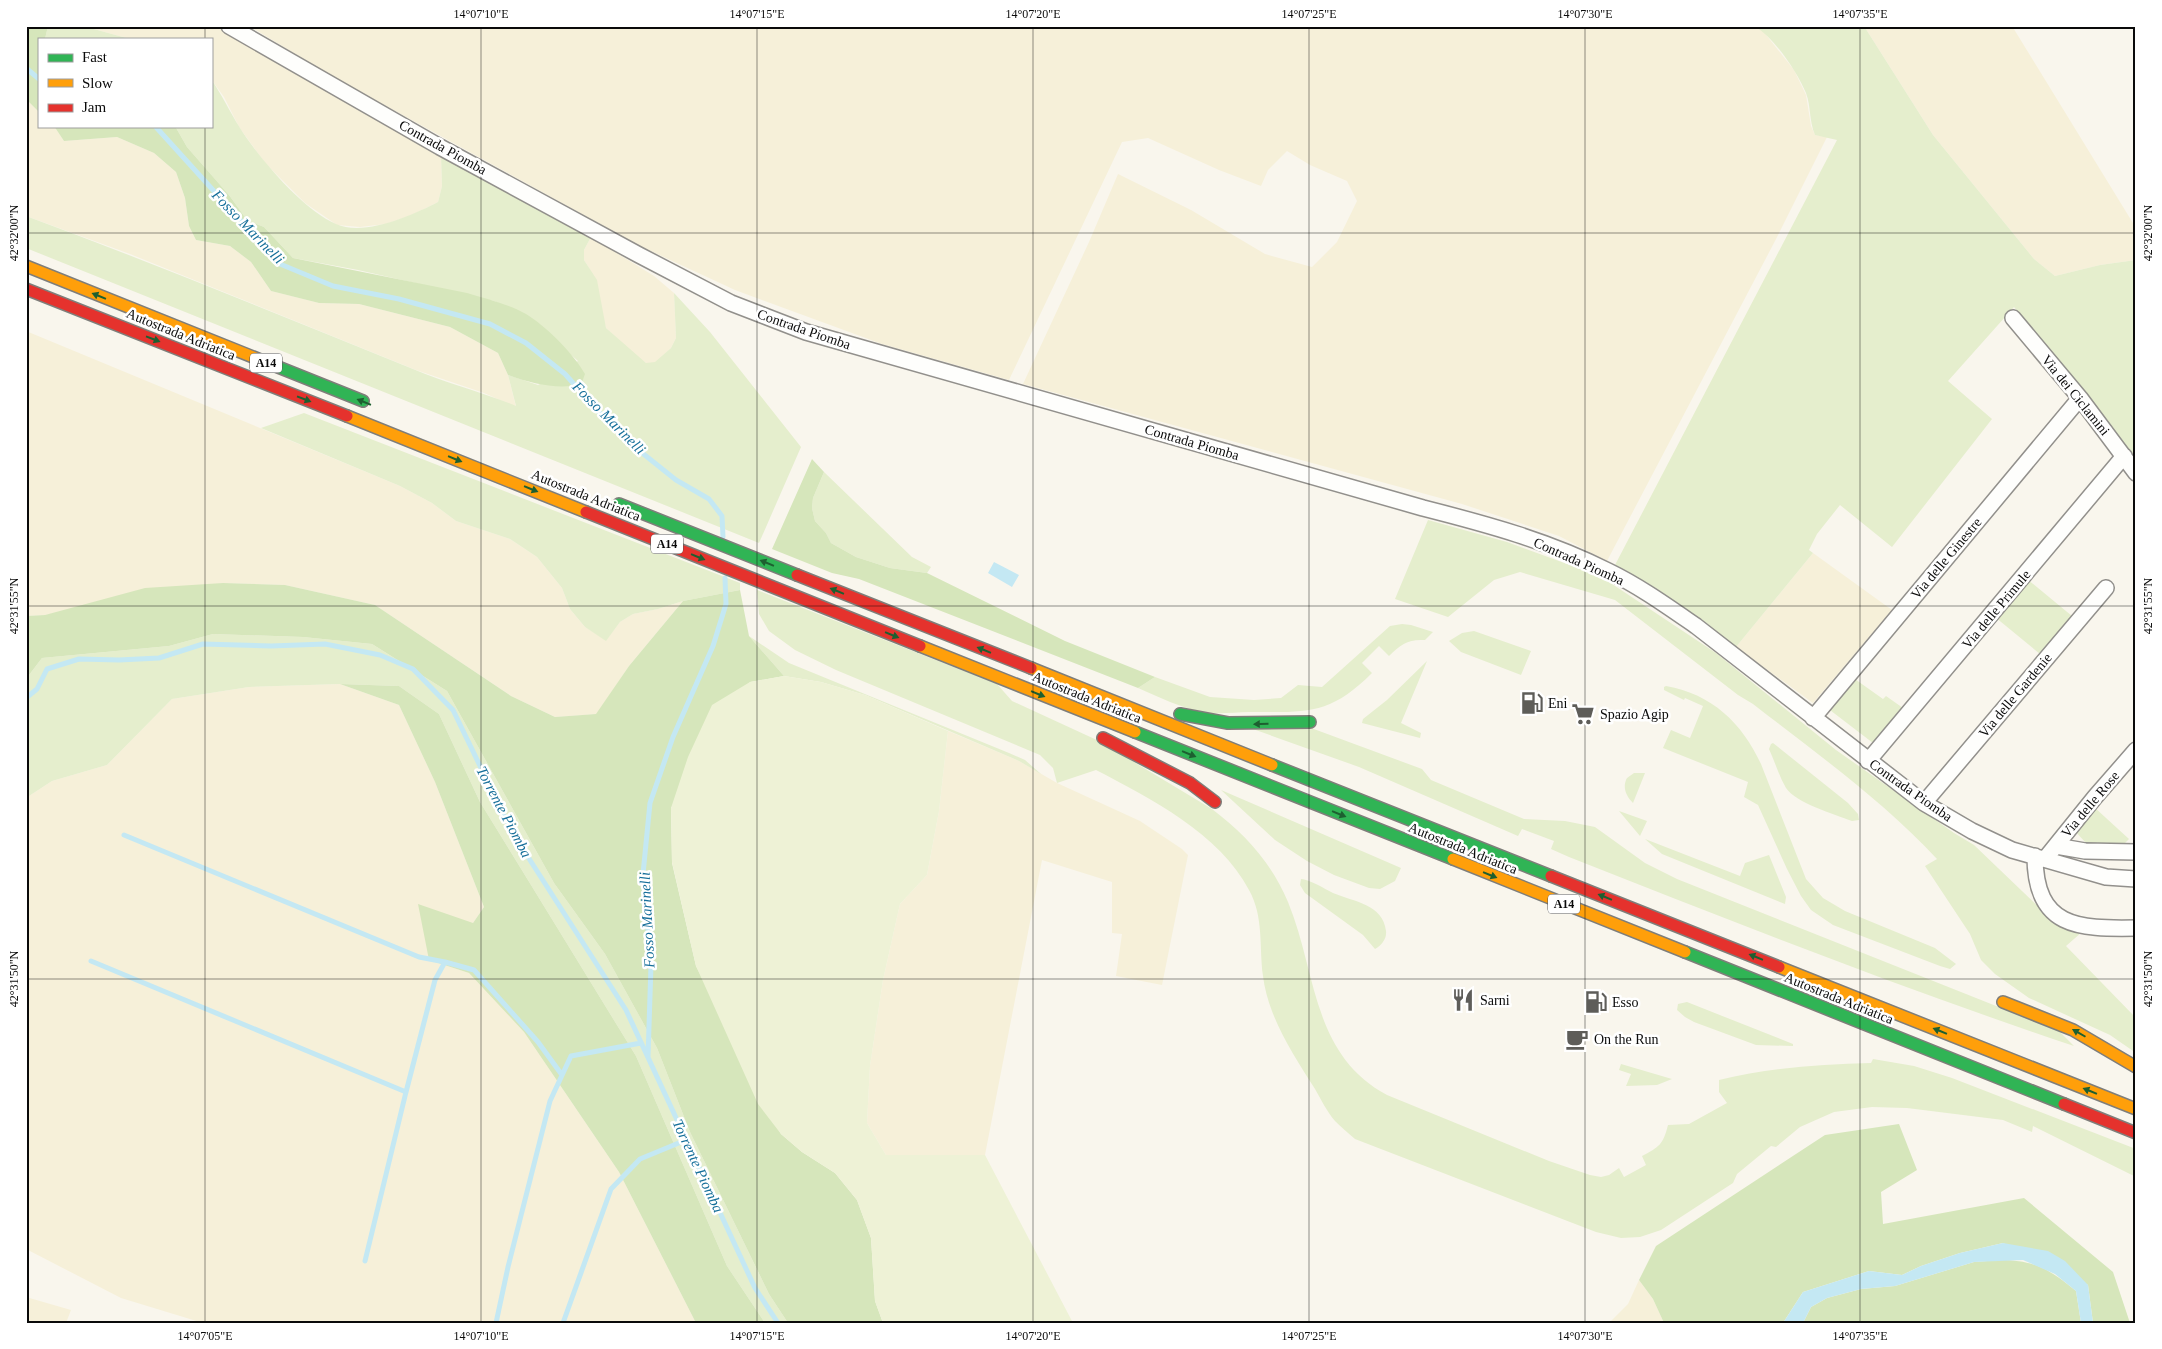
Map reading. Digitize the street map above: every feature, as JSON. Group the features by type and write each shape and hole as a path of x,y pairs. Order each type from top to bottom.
{"highway":[{"name":"Autostrada Adriatica","path":"26,266 372,405"},
{"name":"Autostrada Adriatica","path":"26,289 486,471 2135,1133"},
{"name":"Autostrada Adriatica","path":"608,500 2136,1109"},
{"path":"993,675 1009,693"},
{"path":"1061,682 1081,676 1134,697"},
{"path":"1169,710 1196,719 1232,724 1310,722"},
{"path":"1094,733 1190,783 1215,802"},
{"path":"2003,1002 2073,1030 2136,1067"},
{"path":"2107,1134 2135,1133"}],"street":[{"name":"Contrada Piomba","path":"229,26 449,151 639,255 740,307 806,332 1423,508 1486,524 1555,548 1608,571 1659,600 1696,626 1924,803 1981,836 2012,850 2106,877 2136,879"},
{"name":"Via dei Ciclamini","path":"2013,318 2080,398 2136,473"},
{"name":"Via delle Ginestre","path":"1813,718 2080,398"},
{"name":"Via delle Primule","path":"1868,761 2124,456"},
{"name":"Via delle Gardenie","path":"1924,803 2106,588"},
{"name":"Via delle Rose","path":"2040,858 2056,846 2136,750"},
{"path":"2056,846 2084,851 2136,852"},
{"path":"2040,858 2035,874 2040,892 2048,906 2057,915 2068,923 2083,927 2136,928"}],"shaded area":[{"path":"83,26 214,26 441,156 442,186 438,202 412,215 386,224 360,227 337,225 305,203 265,163 239,127 224,97 212,80 212,38 126,38"},
{"path":"249,26 1754,26 1763,31 1794,70 1806,95 1811,126 1815,135 1827,137 1775,241 1607,561 1559,536 1462,504 1023,384 1089,242 1118,174 1191,210 1265,254 1312,267 1337,242 1357,201 1347,181 1310,165 1287,151 1268,170 1261,186 1219,170 1148,138 1122,142 1009,380 882,344 735,290 640,246 330,75"},
{"path":"1864,26 2012,26 2136,228 2136,260 2100,265 2055,276 2034,259 1933,135"},
{"path":"26,99 38,111 38,128 55,128 64,141 117,137 154,153 176,172 185,198 189,226 196,240 230,246 251,262 271,291 319,303 359,304 450,327 498,353 508,375 516,407 484,393 416,370 130,254 26,216"},
{"path":"591,237 654,276 674,293 676,338 671,348 655,363 646,363 637,357 606,328 589,268 584,260 584,250"},
{"path":"26,331 400,486 432,503 456,521 510,539 537,557 562,588 570,609 585,627 606,640 620,622 633,614 683,601 629,666 597,714 555,717 511,696 375,605 285,585 223,583 45,615 26,616"},
{"path":"1813,553 1892,610 1813,703 1736,647"},
{"path":"340,684 399,705 435,782 484,907 473,923 429,960 469,973 524,1032 619,1172 696,1323 203,1323 121,1298 26,1249 26,798 52,781 107,765 172,699 249,687"},
{"path":"948,731 1019,761 1057,783 1140,821 1188,855 1162,985 1116,976 1122,934 1112,933 1112,882 1042,860 985,1155 886,1155 867,1123 870,1066 883,980 900,904 927,875 939,811"},
{"path":"1639,1280 1653,1299 1664,1323 1609,1323 1628,1304"},
{"path":"26,1297 71,1310 66,1323 26,1323"}],"green space":[{"path":"26,26 48,26 45,38 38,38 38,111 26,99"},
{"path":"48,26 83,26 126,38 45,38"},
{"path":"1754,26 1864,26 1933,135 2034,259 2055,276 2100,265 2136,260 2136,459 2014,307 1948,381 1992,419 1892,547 1840,505 1817,534 1809,550 1813,553 1736,647 1656,588 1615,565 1837,140 1815,135 1808,98 1797,75 1777,46"},
{"path":"212,80 258,154 296,195 323,217 336,224 360,228 388,223 438,202 442,186 441,156 591,237 584,250 584,260 597,280 606,328 646,363 655,362 671,348 676,338 674,293 710,332 801,447 759,543 26,248 26,216 172,272 426,374 516,406 508,375 538,385 578,361 526,315 494,301 358,270 293,258 264,227 247,220 229,195 187,147 176,128 212,128"},
{"path":"55,128 176,128 187,147 229,195 247,220 264,227 293,258 467,293 519,310 542,326 574,358 585,374 581,385 544,385 508,375 498,353 450,327 359,304 319,303 271,291 251,262 230,246 196,240 189,226 185,198 176,172 154,153 117,137 64,141"},
{"path":"304,413 740,583 740,590 683,601 633,614 620,622 606,641 585,627 570,609 562,588 537,557 510,539 456,521 432,503 400,486 261,428"},
{"path":"812,459 824,472 813,498 812,508 815,521 826,533 831,543 856,557 890,568 927,573 1065,641 1155,677 1138,688 859,579 832,573 772,549"},
{"path":"824,472 912,557 931,567 927,573 890,568 856,557 831,543 826,533 815,521 812,508 813,498"},
{"path":"1428,520 1507,542 1600,576 1716,653 1836,750 1974,845 2047,915 2082,932 2066,946 2136,1018 2136,1053 2110,1035 2029,998 1995,974 1981,960 1970,934 1925,866 1937,859 1916,837 1824,759 1615,600 1520,572 1494,580 1448,617 1395,599"},
{"path":"2027,579 2072,616 2040,654 1995,617"},
{"path":"223,583 285,585 375,605 511,696 555,717 596,714 629,666 683,601 740,590 749,636 784,676 750,682 671,808 672,863 696,966 781,1134 802,1152 835,1173 857,1200 871,1238 875,1301 883,1323 788,1323 769,1294 690,1132 657,1048 605,954 554,883 447,691 372,644 303,637 213,634 169,646 42,658 26,679 26,616 45,615 145,588"},
{"path":"757,590 997,684 1012,701 1099,741 1212,809 1246,839 1274,874 1288,902 1320,1009 1330,1034 1344,1057 1362,1078 1387,1095 1549,1161 1601,1177 1609,1175 1619,1168 1624,1177 1646,1165 1642,1156 1660,1145 1668,1125 1689,1124 1727,1103 1719,1092 1719,1080 1795,1067 1871,1063 1873,1059 1914,1066 1952,1078 2136,1149 2136,1177 2033,1126 2032,1132 2003,1120 1907,1108 1872,1107 1834,1112 1800,1127 1776,1147 1771,1146 1737,1174 1733,1183 1661,1230 1640,1237 1621,1238 1596,1232 1355,1139 1329,1114 1290,1049 1276,1021 1266,991 1259,921 1254,900 1236,870 1202,835 1139,793 1096,770 1057,783 1053,768 1040,755 836,670 795,650 769,631 759,614"},
{"path":"1402,624 1433,632 1425,640 1414,640 1405,643 1389,656 1379,646 1362,663 1372,673 1343,697 1316,709 1286,712 1208,713 1178,705 1138,688 1155,677 1210,697 1254,700 1281,698 1298,685 1322,687 1390,626"},
{"path":"1474,631 1531,651 1521,675 1461,652 1449,641 1462,633"},
{"path":"213,634 303,637 372,644 447,691 554,883 605,954 657,1048 690,1132 769,1294 788,1323 765,1323 727,1266 636,1056 480,802 439,714 399,686 340,684 249,687 172,699 107,765 52,781 26,798 26,679 42,658 169,646"},
{"path":"749,636 789,663 1025,760 1041,774 1019,761 865,695 821,682 784,676"},
{"path":"1427,661 1401,723 1421,733 1420,738 1362,723 1363,719 1387,700"},
{"path":"784,676 821,682 865,695 948,731 939,811 927,875 900,904 883,980 870,1066 867,1123 886,1155 985,1155 1073,1323 883,1323 875,1301 871,1238 857,1200 835,1173 802,1152 781,1134 758,1104 696,966 672,862 671,808 688,757 712,705 750,682"},
{"path":"1852,677 1883,699 1886,696 1903,708 1873,743 1826,707"},
{"path":"340,684 399,686 439,714 480,802 636,1056 727,1266 765,1323 696,1323 619,1172 524,1032 469,973 429,960 418,904 473,923 484,907 435,782 399,705"},
{"path":"1666,686 1683,690 1711,703 1735,723 1745,736 1761,764 1806,879 1823,898 1845,911 1935,948 1956,964 1950,969 1940,966 1833,925 1811,910 1801,896 1787,869 1758,805 1744,797 1748,782 1663,748 1671,730 1690,738 1703,706 1685,698 1684,700 1664,690"},
{"path":"1303,725 1422,769 1431,780 1524,819 1565,821 1595,827 1645,863 1677,879 2059,1031 2074,1046 1947,1002 1757,931 1569,857 1551,849 1554,841 1522,829 1518,836 1359,767 1250,728"},
{"path":"1773,743 1848,803 1858,814 1859,820 1852,821 1826,811 1807,803 1791,793 1786,788 1769,749"},
{"path":"1634,773 1645,773 1633,803 1628,797 1625,785 1627,778"},
{"path":"1221,790 1401,868 1395,881 1380,889 1369,888 1334,875 1307,861 1275,840"},
{"path":"2094,807 2129,839 2122,846 2086,843 2073,829"},
{"path":"1619,811 1647,821 1640,836"},
{"path":"1645,839 1740,876 1745,863 1769,855 1786,897 1785,904 1662,854"},
{"path":"1301,879 1313,882 1333,893 1373,909 1384,922 1385,939 1375,949 1363,935 1305,893 1300,885"},
{"path":"1687,1002 1793,1044 1793,1046 1756,1045 1694,1022 1677,1010 1678,1004"},
{"path":"1621,1064 1672,1079 1657,1085 1626,1086 1631,1074 1619,1070"},
{"path":"1899,1124 1917,1170 1881,1192 1883,1224 2024,1198 2113,1272 2130,1323 2093,1323 2088,1285 2003,1243 1960,1253 1921,1266 1902,1275 1869,1271 1803,1292 1783,1323 1664,1323 1653,1299 1639,1280 1656,1246 1825,1135"},
{"path":"2001,1260 2033,1264 2050,1272 2076,1291 2081,1323 1803,1323 1811,1307 1827,1298 1861,1289 1895,1286 1974,1262"}],"water":[{"path":"994,562 1019,575 1012,587 988,573"},
{"path":"2003,1243 2048,1251 2065,1261 2088,1285 2093,1323 2081,1323 2076,1291 2055,1274 2023,1260 1974,1262 1895,1286 1861,1289 1827,1298 1811,1307 1803,1323 1783,1323 1803,1292 1869,1271 1902,1275 1921,1266 1960,1253"}],"waterway":[{"name":"Fosso Marinelli","path":"26,68 38,78"},
{"name":"Fosso Marinelli","path":"157,128 280,264 333,286 399,299 490,324 526,343 565,374 607,421 631,444 676,480 709,499 722,516 723,537"},
{"name":"Fosso Marinelli","path":"648,1057 651,965 643,874 650,803 673,737 713,646 726,604 725,578"},
{"name":"Torrente Piomba","path":"26,698 37,689 47,669 79,659 159,658 203,644 271,646 325,644 380,655 413,669 453,710 512,832 626,1010 755,1288 778,1323"},
{"path":"124,835 419,957 445,962"},
{"path":"91,961 406,1092 435,980 445,962 474,970 538,1042 562,1075"},
{"path":"496,1323 508,1267 550,1101 571,1056 641,1043"},
{"path":"365,1261 406,1092"},
{"path":"563,1323 611,1189 640,1159 686,1140"}],"traffic: fast":[{"path":"263,361 363,401"},
{"path":"619,504 797,575"},
{"path":"1180,714 1228,723 1310,722"},
{"path":"1135,732 1453,859"},
{"path":"1272,765 1551,876"},
{"path":"1685,952 2064,1104"}],"traffic: slow":[{"path":"26,266 263,361"},
{"path":"347,416 586,512"},
{"path":"920,646 1135,732"},
{"path":"1031,668 1272,765"},
{"path":"1453,859 1685,952"},
{"path":"1779,967 2136,1109"},
{"path":"2003,1002 2073,1030 2136,1067"}],"traffic: jam":[{"path":"26,289 347,416"},
{"path":"586,512 920,646"},
{"path":"797,575 1031,668"},
{"path":"1103,738 1190,783 1215,802"},
{"path":"1551,876 1779,967"},
{"path":"2064,1104 2136,1133"}],"place":[{"name":"Eni","path":"1532,703"},
{"name":"Spazio Agip","path":"1583,714"},
{"name":"Sarni","path":"1463,1000"},
{"name":"Esso","path":"1596,1002"},
{"name":"On the Run","path":"1577,1039"}]}
